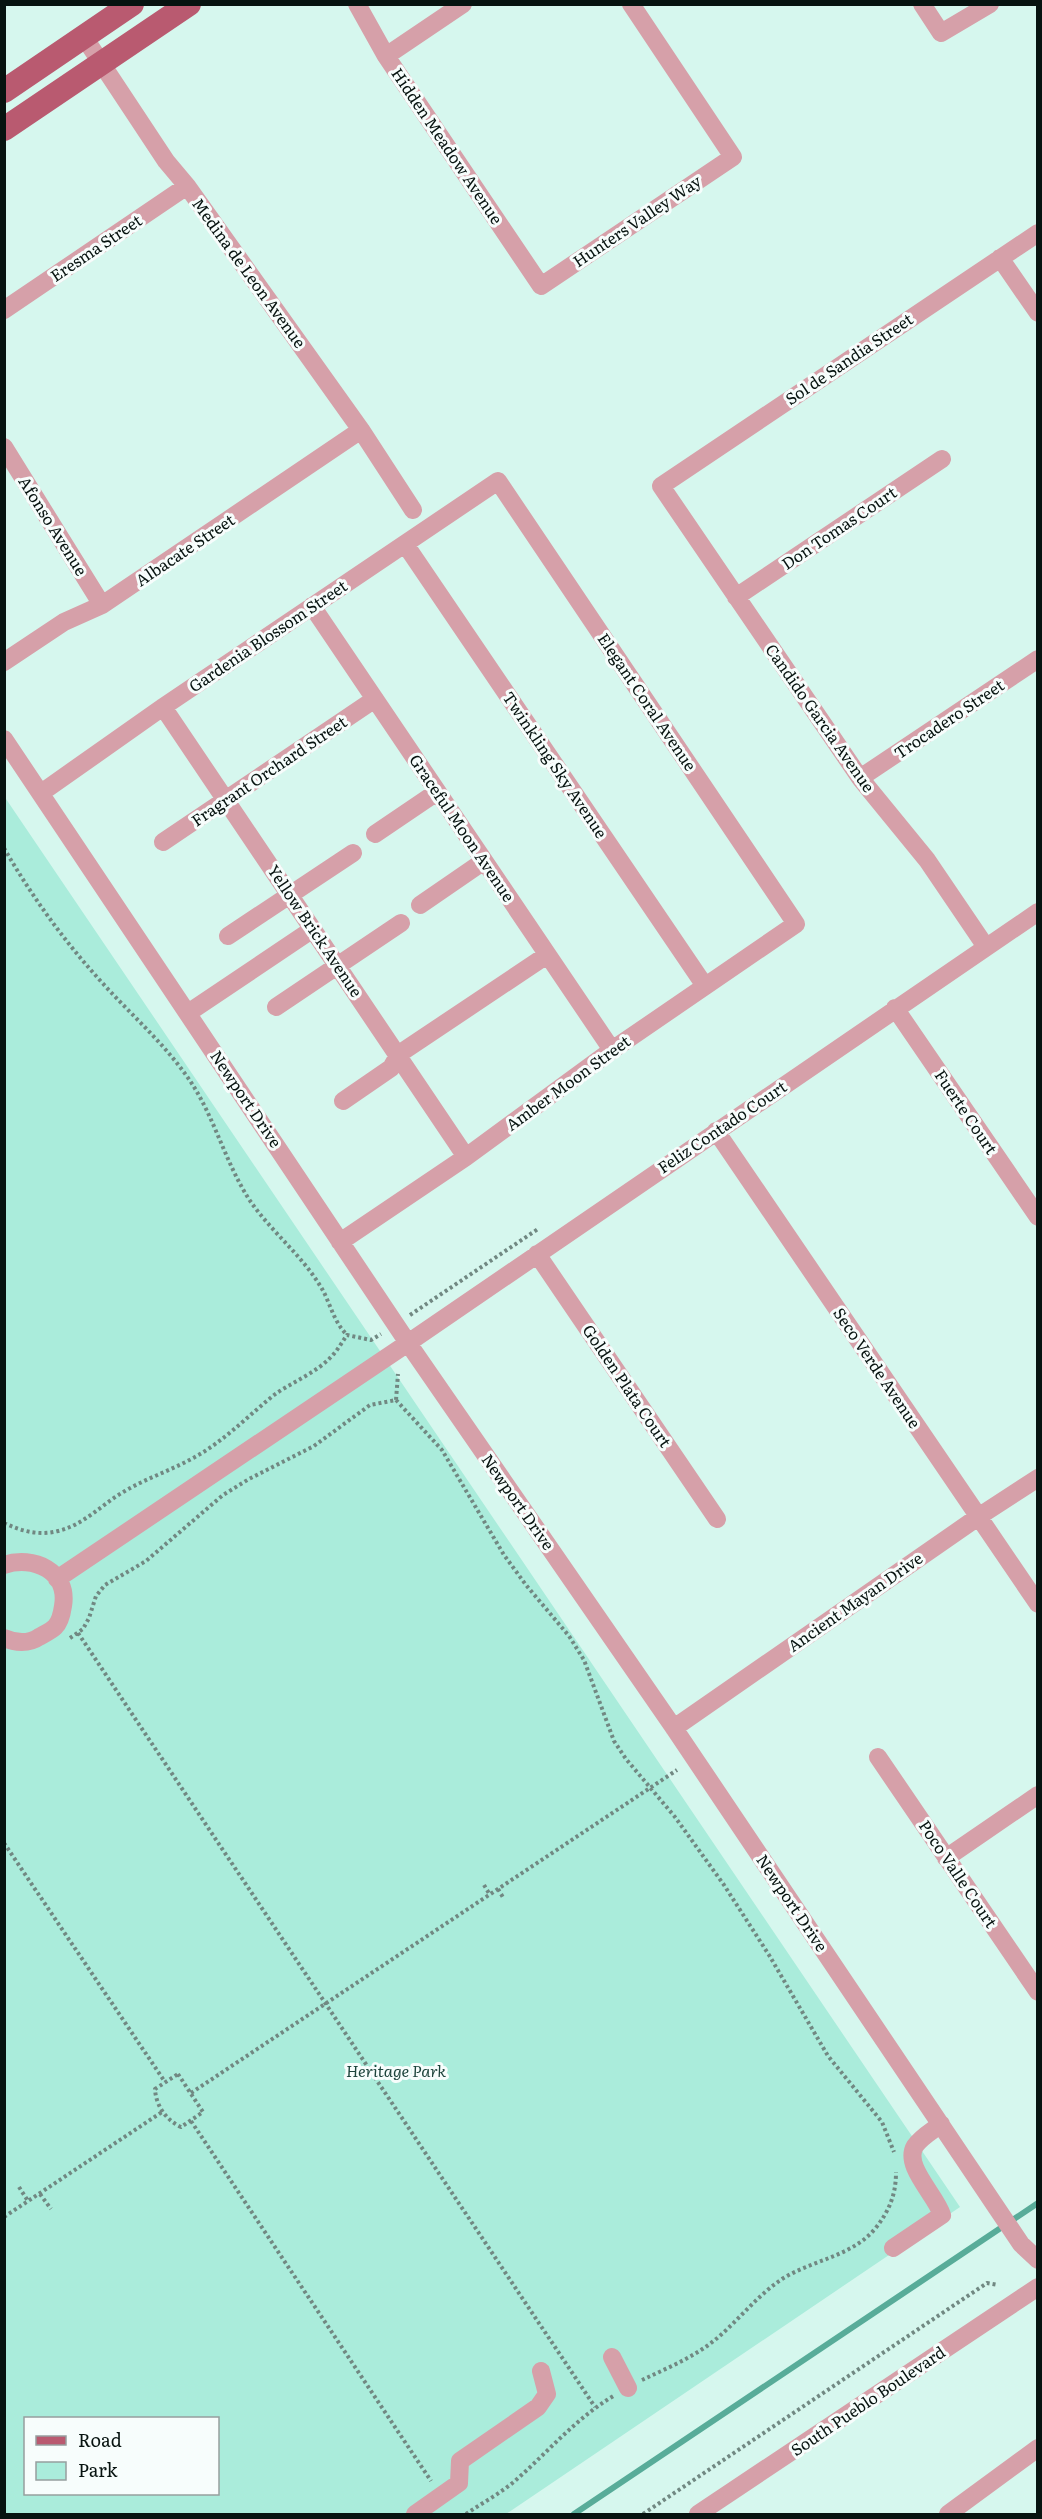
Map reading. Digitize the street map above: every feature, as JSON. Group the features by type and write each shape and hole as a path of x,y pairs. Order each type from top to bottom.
{"main road":[{"path":"4,91 132,4"},
{"path":"4,129 189,4"}],"street":[{"name":"Hidden Meadow Avenue","path":"357,4 386,56 541,286"},
{"path":"386,56 463,4"},
{"name":"Hunters Valley Way","path":"541,286 733,157 631,4"},
{"path":"922,4 941,33 990,4"},
{"name":"Medina de Leon Avenue","path":"84,37 166,161 187,186 362,430 413,510"},
{"name":"Eresma Street","path":"4,309 187,186"},
{"name":"Sol de Sandia Street","path":"661,486 1038,233"},
{"path":"1000,258 1038,313"},
{"name":"Albacate Street","path":"4,662 64,622 102,605 362,430"},
{"name":"Afonso Avenue","path":"4,447 102,605"},
{"name":"Don Tomas Court","path":"736,597 942,459"},
{"name":"Gardenia Blossom Street","path":"40,793 163,707 498,481"},
{"name":"Elegant Coral Avenue","path":"498,481 796,924"},
{"name":"Candido Garcia Avenue","path":"661,486 860,778 927,860 986,947"},
{"name":"Twinkling Sky Avenue","path":"405,544 705,987"},
{"name":"Graceful Moon Avenue","path":"312,606 612,1050"},
{"name":"Trocadero Street","path":"860,778 1038,659"},
{"name":"Fragrant Orchard Street","path":"163,842 375,699"},
{"name":"Yellow Brick Avenue","path":"163,707 466,1156"},
{"name":"Newport Drive","path":"4,739 340,1242 674,1728 982,2186 1022,2244 1038,2260"},
{"path":"375,834 437,792"},
{"path":"228,936 353,853"},
{"path":"420,905 484,861"},
{"name":"Feliz Contado Court","path":"57,1579 1038,912"},
{"path":"276,1006 401,923"},
{"name":"Amber Moon Street","path":"340,1242 466,1156 612,1050 796,924"},
{"path":"188,1013 313,929"},
{"path":"343,1101 391,1068 399,1054 547,955"},
{"name":"Fuerte Court","path":"895,1008 1038,1217"},
{"name":"Seco Verde Avenue","path":"716,1131 1038,1605"},
{"name":"Golden Plata Court","path":"537,1254 717,1519"},
{"name":"Ancient Mayan Drive","path":"674,1728 978,1517 1038,1478"},
{"path":"4,1565 18,1561 32,1561 45,1566 62,1588 64,1601 62,1615 55,1627 33,1641 21,1642 4,1638"},
{"name":"Poco Valle Court","path":"878,1757 1038,1992"},
{"path":"946,1858 1038,1796"},
{"path":"893,2248 942,2215 939,2205 920,2177 912,2156 921,2140 940,2124"},
{"name":"South Pueblo Boulevard","path":"698,2514 1038,2287"},
{"path":"612,2357 628,2388"},
{"path":"415,2514 459,2483 460,2461 538,2407 547,2394 540,2371"},
{"path":"948,2514 1038,2448"}],"path":[{"path":"4,848 41,907 69,943 187,1076 211,1115 228,1158 248,1197 308,1267 321,1286 340,1328 347,1335 371,1340 543,1226"},
{"path":"4,1523 32,1532 46,1533 59,1531 90,1517 123,1492 188,1461 213,1446 282,1389 331,1358 347,1335"},
{"path":"398,1374 396,1400 442,1450 504,1555 574,1644 584,1660 614,1741 675,1817 741,1910 838,2071 882,2122 890,2138 896,2161"},
{"path":"67,1640 83,1629 96,1596 105,1585 146,1561 223,1495 314,1446 370,1405 396,1400"},
{"path":"78,1633 595,2407"},
{"path":"191,2093 677,1770"},
{"path":"4,1843 165,2082"},
{"path":"484,1885 490,1895"},
{"path":"498,1889 504,1899"},
{"path":"178,2074 191,2093 203,2112 181,2127 172,2123 162,2112 155,2099 155,2089 178,2074"},
{"path":"4,2217 162,2112"},
{"path":"190,2121 442,2496"},
{"path":"466,2514 514,2481 569,2428 595,2407 712,2343 783,2279 857,2245 872,2232 893,2202 896,2170"},
{"path":"19,2187 28,2201"},
{"path":"40,2194 51,2210"},
{"path":"644,2514 987,2283 998,2285"}],"green space":[{"name":"Heritage Park","path":"4,796 960,2207 506,2514 5,2514"}],"waterway":[{"path":"574,2514 1038,2203"}]}
